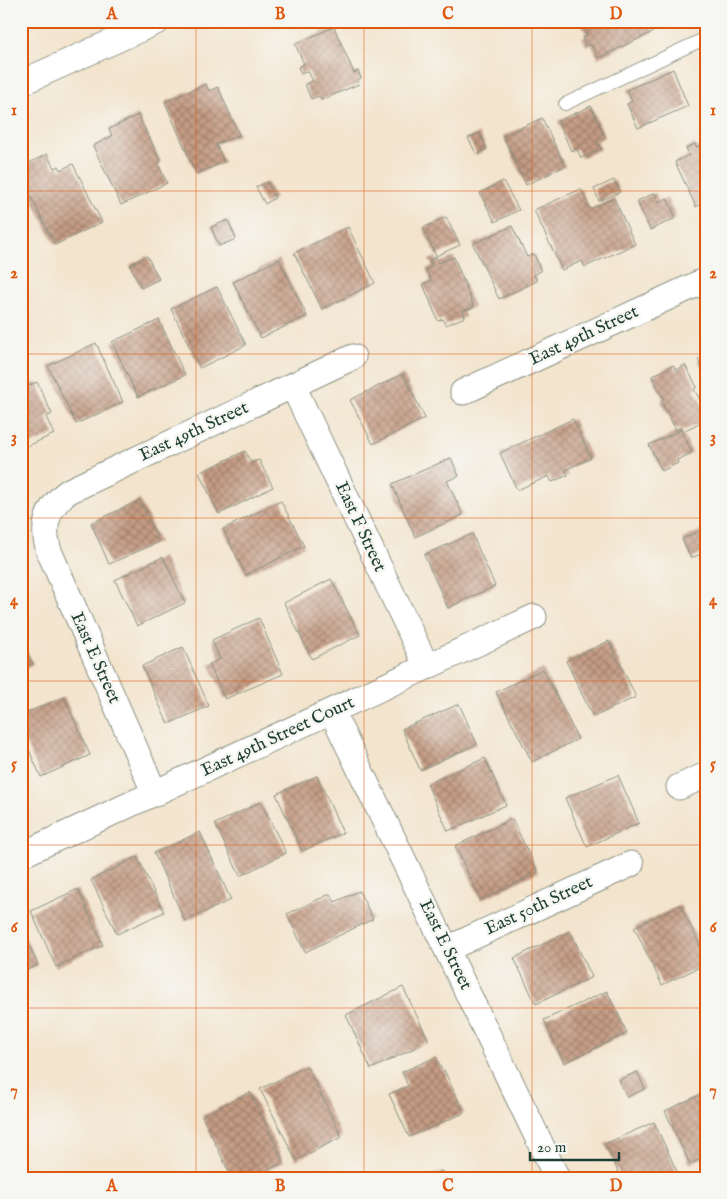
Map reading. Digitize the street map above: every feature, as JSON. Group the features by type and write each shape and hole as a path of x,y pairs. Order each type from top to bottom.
{"street":[{"path":"21,83 155,22"},
{"name":"East 49th Street","path":"463,392 706,280"},
{"name":"East 49th Street","path":"47,520 49,512 57,501 69,491 353,357"},
{"name":"East F Street","path":"293,386 427,668"},
{"name":"East E Street","path":"47,520 46,536 49,551 154,794"},
{"name":"East 49th Street Court","path":"21,855 534,617"},
{"name":"East E Street","path":"332,712 557,1178"},
{"path":"679,787 706,774"},
{"name":"East 50th Street","path":"447,949 631,864"}],"lane":[{"path":"565,104 706,38"}],"building":[{"path":"585,21 648,21 653,32 598,58 591,44 586,46 582,38 587,36 581,23"},
{"path":"334,27 354,73 358,71 361,78 357,80 359,84 321,100 319,96 311,99 305,84 313,81 308,71 301,74 298,67 304,64 295,44"},
{"path":"673,69 688,106 638,128 627,104 632,101 627,90"},
{"path":"206,84 209,91 218,87 239,135 216,144 224,162 196,174 165,102"},
{"path":"591,106 605,137 597,141 601,149 581,158 577,149 571,151 558,121"},
{"path":"138,115 161,162 158,164 167,183 121,205 93,146 112,136 109,129"},
{"path":"542,118 565,166 526,185 503,136"},
{"path":"479,133 487,149 477,155 468,138"},
{"path":"695,144 701,150 706,148 706,202 696,207 675,162 689,155 686,148"},
{"path":"47,154 54,168 59,166 60,170 73,164 102,222 55,245 21,177 21,167"},
{"path":"614,180 620,192 599,201 594,189"},
{"path":"503,181 519,210 495,222 480,193"},
{"path":"267,182 275,198 265,204 256,187"},
{"path":"581,189 590,209 614,198 635,244 585,267 582,261 562,270 534,210"},
{"path":"655,193 659,202 667,198 676,218 650,230 637,201"},
{"path":"446,217 460,245 436,256 423,228"},
{"path":"228,220 236,239 219,246 211,227"},
{"path":"512,226 527,257 534,254 541,271 534,275 537,281 499,299 473,244"},
{"path":"348,227 375,283 322,309 294,253"},
{"path":"147,256 159,279 141,288 130,265"},
{"path":"436,257 438,263 454,257 474,307 463,311 465,317 446,325 443,319 438,321 423,284 431,281 426,269 432,266 429,260"},
{"path":"279,259 307,316 261,338 233,282"},
{"path":"217,287 246,345 200,368 171,309"},
{"path":"159,320 185,375 138,397 112,342"},
{"path":"96,343 123,402 76,424 48,366"},
{"path":"706,357 706,376 698,360"},
{"path":"673,365 676,370 685,365 697,387 694,389 706,411 706,420 683,431 681,428 676,430 661,401 664,400 652,376"},
{"path":"403,374 425,418 373,444 350,400"},
{"path":"37,382 52,414 46,417 54,434 21,449 21,389"},
{"path":"573,419 591,458 565,470 568,475 552,482 549,476 517,490 500,453"},
{"path":"681,430 692,453 677,460 678,463 662,471 649,445"},
{"path":"245,451 251,463 259,460 273,487 219,514 199,473"},
{"path":"451,458 459,476 447,481 463,515 415,537 392,484"},
{"path":"140,500 159,542 109,564 91,523"},
{"path":"281,501 304,546 246,575 223,529"},
{"path":"706,528 706,552 691,558 682,539"},
{"path":"472,534 495,586 448,608 424,555"},
{"path":"163,557 185,603 137,626 115,580"},
{"path":"331,579 360,635 312,659 284,603"},
{"path":"259,618 283,674 225,699 209,664 220,659 212,640"},
{"path":"21,639 33,664 21,670"},
{"path":"609,641 636,697 593,717 566,661"},
{"path":"183,647 209,706 168,724 142,666"},
{"path":"543,669 578,739 532,762 496,692"},
{"path":"64,697 90,755 41,777 21,732 21,715"},
{"path":"459,704 477,744 420,770 402,729"},
{"path":"485,758 506,805 448,831 427,784"},
{"path":"618,775 639,823 587,847 565,798"},
{"path":"317,776 343,833 302,851 276,794"},
{"path":"261,802 286,853 240,876 215,824"},
{"path":"512,819 538,872 481,900 455,846"},
{"path":"200,832 231,900 185,921 154,853"},
{"path":"137,857 164,912 117,934 91,880"},
{"path":"78,889 103,945 56,967 31,911"},
{"path":"359,891 373,919 305,952 287,914 330,894 335,902"},
{"path":"680,905 706,957 706,964 662,985 634,927"},
{"path":"21,927 38,965 21,973"},
{"path":"570,931 592,977 536,1004 514,958"},
{"path":"403,987 429,1041 371,1069 346,1015"},
{"path":"607,991 627,1033 564,1063 544,1020"},
{"path":"436,1057 464,1113 409,1137 389,1094 408,1086 402,1072"},
{"path":"307,1066 342,1137 296,1160 260,1089"},
{"path":"637,1072 645,1089 627,1097 619,1080"},
{"path":"250,1092 284,1162 252,1178 232,1178 202,1116"},
{"path":"706,1092 706,1166 702,1158 690,1164 665,1111"},
{"path":"654,1122 680,1178 621,1178 605,1144"},
{"path":"442,1171 444,1178 424,1178"}]}
